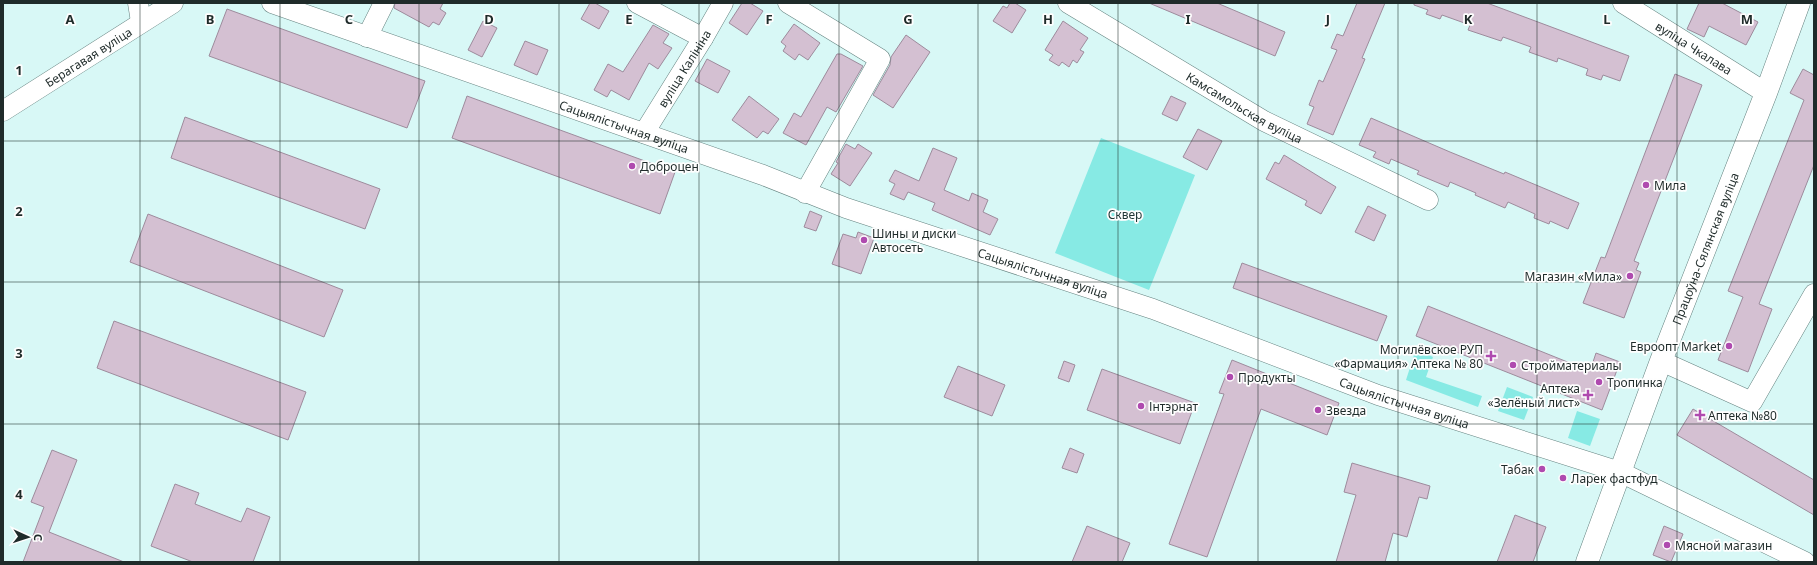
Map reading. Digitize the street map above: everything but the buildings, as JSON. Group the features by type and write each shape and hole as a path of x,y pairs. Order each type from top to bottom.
{"main road":[{"name":"Працоўна-Сялянская вуліца","path":"1587,562 1661,361 1766,93 1799,3"}],"street":[{"path":"138,3 141,22"},
{"name":"Берагавая вуліца","path":"3,111 172,3"},
{"name":"Сацыялістычная вуліца","path":"272,3 367,38 454,66 763,175 846,208 1154,310 1378,395 1620,472 1805,562"},
{"path":"367,38 384,3"},
{"path":"637,3 703,38"},
{"name":"вуліца Калініна","path":"644,133 723,3"},
{"path":"788,3 880,59 806,193"},
{"name":"Камсамольская вуліца","path":"1068,3 1264,121 1428,200"},
{"name":"вуліца Чкалава","path":"1623,3 1766,93"},
{"path":"1661,361 1752,402 1814,294"}],"green space":[{"name":"Сквер","path":"1101,138 1195,175 1149,290 1055,253"},
{"path":"1416,349 1433,357 1426,377 1482,396 1478,407 1406,380"},
{"path":"1507,387 1533,397 1524,420 1498,411"},
{"path":"1577,411 1600,419 1590,446 1568,438"}],"place":[{"name":"Доброцен","path":"632,166"},
{"name":"Мила","path":"1646,185"},
{"name":"Шины и диски Автосеть","path":"864,240"},
{"name":"Магазин «Мила»","path":"1630,276"},
{"name":"Евроопт Market","path":"1729,346"},
{"name":"Могилёвское РУП «Фармация» Аптека № 80","path":"1491,356"},
{"name":"Стройматериалы","path":"1513,365"},
{"name":"Продукты","path":"1230,377"},
{"name":"Тропинка","path":"1599,382"},
{"name":"Аптека «Зелёный лист»","path":"1588,395"},
{"name":"Інтэрнат","path":"1141,406"},
{"name":"Звезда","path":"1318,410"},
{"name":"Аптека №80","path":"1700,415"},
{"name":"Табак","path":"1542,469"},
{"name":"Ларек фастфуд","path":"1563,478"},
{"name":"Мясной магазин","path":"1667,545"}]}
